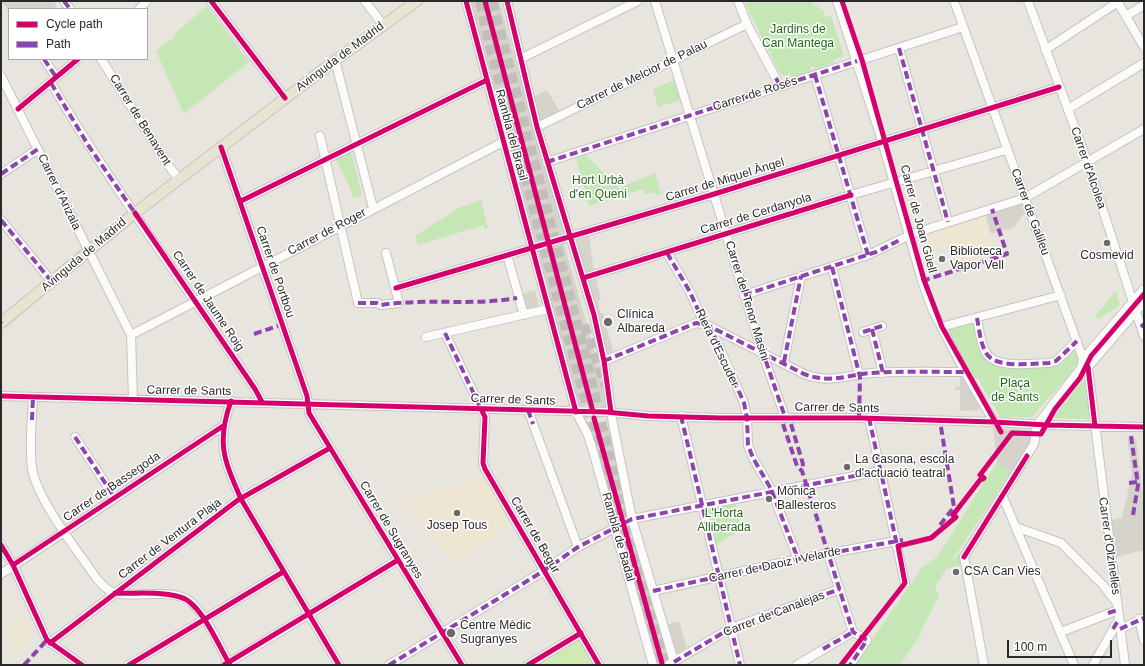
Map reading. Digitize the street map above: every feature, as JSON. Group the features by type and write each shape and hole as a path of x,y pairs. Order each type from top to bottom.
{"main road":[{"name":"Avinguda de Madrid","path":"1,323 135,213 335,60 417,1"}],"street":[{"path":"211,1 285,98"},
{"path":"365,1 383,25"},
{"name":"Rambla del Brasil","path":"466,1 576,412"},
{"path":"507,1 537,127 569,238 583,278 604,360 611,412"},
{"path":"520,59 638,1"},
{"name":"Carrer del Tenor Masini","path":"655,1 744,295 785,417"},
{"path":"738,1 747,24 780,86"},
{"name":"Carrer de Joan Güell","path":"837,1 895,183 922,281 941,327 994,422"},
{"name":"Carrer de Galileu","path":"954,1 993,108 1006,150 1061,295 1083,360 1088,367 1095,426"},
{"name":"Carrer d'Alcolea","path":"1028,1 1087,161 1144,336"},
{"path":"1045,50 1118,2 1144,47"},
{"path":"1126,16 1144,5"},
{"name":"Carrer de Melcior de Palau","path":"537,127 747,24"},
{"name":"Carrer de Rosés","path":"547,162 963,27"},
{"path":"899,48 948,222"},
{"name":"Carrer de Jaume Roig","path":"44,60 88,145 197,301 262,402"},
{"path":"18,109 77,60"},
{"name":"Carrer de Benavent","path":"103,60 168,165 179,179"},
{"path":"335,60 357,143 372,208"},
{"path":"1068,109 1144,63"},
{"path":"815,75 868,255"},
{"name":"Carrer d'Arizala","path":"1,76 131,335 133,400"},
{"path":"241,201 487,80"},
{"name":"Carrer de Miquel Àngel","path":"396,288 569,238 1059,87"},
{"path":"744,295 868,255 910,235 1025,198 1144,128"},
{"path":"320,136 358,303 377,303 380,306 399,302 386,253"},
{"name":"Carrer de Roger","path":"131,335 372,208 503,142"},
{"name":"Carrer de Portbou","path":"221,147 241,201 308,404"},
{"path":"1,174 38,149"},
{"name":"Carrer de Cerdanyola","path":"583,278 667,253 725,233 1006,150"},
{"path":"1,220 52,282"},
{"name":"Riera d'Escuder","path":"667,253 717,342 741,396 747,418 748,445 753,458 772,492 798,559"},
{"path":"507,255 524,315"},
{"path":"832,267 859,375"},
{"path":"784,362 801,276"},
{"path":"984,665 964,557 1034,444 1037,425 1081,368 1083,360 1125,313 1132,301 1144,289"},
{"path":"941,327 1061,295"},
{"path":"1088,367 1144,302"},
{"path":"426,337 548,309"},
{"path":"977,318 985,352 991,360 1000,364 1056,361 1077,340"},
{"path":"604,360 692,323 707,325 784,362 804,374 819,378 832,380 859,375 883,373 965,372"},
{"path":"862,332 882,326"},
{"path":"872,329 883,373"},
{"name":"Carrer de Begur","path":"445,333 485,417 484,466 600,665"},
{"name":"Carrer de Sants","path":"1,396 611,412 747,418 869,418 994,422 1037,425 1144,426"},
{"path":"33,398 31,446 32,470 37,486 64,531 97,579 104,586 115,593 181,597 191,602 205,620 228,664 398,560"},
{"path":"231,401 223,426 223,448 228,470 241,499 339,665"},
{"name":"Carrer de Sugranyes","path":"308,404 309,412 330,448 462,665"},
{"path":"528,410 578,547"},
{"name":"Rambla de Badal","path":"576,412 588,435 653,665"},
{"name":"Rambla de Badal","path":"611,412 632,519 672,664"},
{"path":"680,416 740,665"},
{"path":"869,418 905,583"},
{"name":"Carrer de Bassegoda","path":"1,574 223,426"},
{"name":"Carrer d'Olzinelles","path":"1095,426 1125,665"},
{"path":"75,437 115,498"},
{"name":"Carrer de Ventura Plaja","path":"50,643 241,499 330,448"},
{"path":"389,665 544,570 578,547 632,519 880,471"},
{"path":"1002,495 1074,665"},
{"path":"1016,527 1061,542 1103,585 1118,606 1060,632"},
{"name":"Carrer de Daoiz i Velarde","path":"653,591 798,559 896,541"},
{"path":"1,545 13,565 43,633 50,643 82,665"},
{"path":"828,554 853,632 867,640 850,665"},
{"path":"128,665 283,572"},
{"name":"Carrer de Canalejas","path":"672,664 731,628 840,589"},
{"path":"1094,665 1119,619"},
{"path":"1120,629 1142,619 1144,640"},
{"path":"797,665 853,632"},
{"path":"528,665 581,633"}],"shaded area":[{"path":"1,1 54,1 57,6 54,8 8,8 8,11"},
{"path":"471,1 499,1 564,234 564,244 598,363 606,406 579,406 574,396"},
{"path":"547,90 560,112 540,123 533,97"},
{"path":"1021,201 1025,212 1014,227 991,234 985,213"},
{"path":"985,215 996,253 956,266 951,246 927,253 921,235"},
{"path":"589,236 594,271 584,275 574,242"},
{"path":"596,277 601,300 598,300 600,313 603,313 614,354 606,357 587,280"},
{"path":"535,290 539,307 527,309 523,294"},
{"path":"961,375 980,405 979,410 960,411 960,390 955,390 955,387 960,387"},
{"path":"589,426 609,427 628,512 626,519 621,521 614,516 593,434"},
{"path":"993,428 1027,430 1032,434 1033,438 1026,451 1011,472 997,462"},
{"path":"1127,437 1136,438 1144,507 1144,550 1116,557 1111,520 1122,518 1132,473"},
{"name":"Josep Tous","path":"483,474 512,524 457,565 398,503 452,484 466,484 466,480"},
{"path":"628,525 631,528 668,654 667,661 661,664 657,664 620,535 622,527"},
{"path":"24,617 32,634 30,643 21,653 3,635"},
{"path":"679,621 687,649 674,654 666,625"}],"green space":[{"name":"Jardins de Can Mantega","path":"745,1 812,1 813,4 824,11 825,17 831,16 844,56 833,60 834,63 816,69 814,66 810,67 811,71 791,78 790,74 784,76 780,73 749,12"},
{"path":"207,6 249,62 184,114 156,51 175,36 174,34"},
{"path":"674,80 680,100 658,107 653,89"},
{"path":"351,151 362,195 353,198 349,185 336,159"},
{"name":"Hort Urbà d'en Queni","path":"586,155 621,190 624,186 655,173 661,194 656,195 655,192 645,195 643,189 589,206 576,158"},
{"path":"481,200 488,228 485,229 484,225 418,245 415,236 462,206 463,207"},
{"path":"1116,291 1120,305 1098,319 1095,316"},
{"name":"Plaça de Sants","path":"976,320 988,359 1049,364 1075,344 1079,360 1077,366 1032,417 1000,417 978,378 973,380 945,328"},
{"name":"Plaça de Sants","path":"1083,380 1086,382 1092,416 1089,419 1056,418 1055,416"},
{"path":"997,462 1011,472 949,565 959,553 963,565 947,568 935,586 939,597 921,630 921,634 900,665 854,665 922,568 937,557"},
{"name":"L'Horta Alliberada","path":"736,503 741,529 715,546 707,509"},
{"path":"579,640 594,665 537,665"}],"tunnel":[{"path":"480,1 492,54 619,526 659,665"},
{"path":"492,1 586,358 626,526 668,665"},
{"path":"584,325 606,387"}],"marked path":[{"path":"64,1 69,8"},
{"path":"899,48 948,222"},
{"path":"45,60 56,77"},
{"path":"547,162 857,61"},
{"path":"815,75 868,255"},
{"path":"776,78 780,86"},
{"path":"51,83 88,145 137,216"},
{"path":"1,174 38,149"},
{"path":"922,281 1007,254 992,209"},
{"path":"1,220 52,282"},
{"path":"744,295 876,252 902,239"},
{"path":"667,253 690,292 703,321 711,329 744,403 747,418 748,445 753,458 771,489 798,559"},
{"path":"832,267 860,377 859,418"},
{"path":"784,362 801,276"},
{"path":"358,303 377,303 381,305 415,302 483,301 517,298"},
{"path":"977,318 985,351 989,357 1004,363 1023,364 1049,363 1056,361 1077,341"},
{"path":"604,361 696,323 707,325 804,374 814,377 830,379 871,373 965,372"},
{"path":"1141,327 1144,324"},
{"path":"254,334 278,326"},
{"path":"863,332 882,326"},
{"path":"872,329 883,373"},
{"path":"445,333 481,409"},
{"path":"758,338 785,417"},
{"path":"32,420 33,397"},
{"path":"528,410 533,424"},
{"path":"681,416 740,665"},
{"path":"869,418 897,545"},
{"path":"940,421 954,507 940,525"},
{"path":"783,424 797,466 802,471 853,632 867,640 850,665"},
{"path":"791,424 803,464 802,471"},
{"path":"1131,436 1138,485 1133,515"},
{"path":"75,437 115,498"},
{"path":"389,665 542,572 578,547 632,519 880,471"},
{"path":"1129,483 1137,482"},
{"path":"653,591 798,559 903,540"},
{"path":"674,662 731,628 840,589"},
{"path":"1108,613 1118,610"},
{"path":"1120,629 1144,618"},
{"path":"1113,629 1119,619"},
{"path":"823,649 853,632"},
{"path":"24,665 47,640"}],"cycle path":[{"path":"211,1 285,98"},
{"path":"466,1 576,412"},
{"path":"485,1 593,412"},
{"path":"507,1 537,127 594,315 604,361 611,412"},
{"path":"842,1 862,60 924,280 942,327 1001,432"},
{"path":"18,109 77,60"},
{"path":"241,201 487,80"},
{"path":"396,288 711,195 1059,87"},
{"path":"221,147 307,396 309,413 462,665"},
{"path":"583,278 851,195"},
{"path":"135,213 255,389 262,402"},
{"path":"841,665 905,583 898,546 931,538 956,517 953,515 980,480 984,478 980,475 1012,433 1041,434 1055,409 1080,378 1091,356 1144,294"},
{"path":"1088,367 1095,426"},
{"path":"1,396 606,412 648,416 721,418 860,418 1144,427"},
{"path":"231,401 226,416 223,440 226,462 230,473 241,499 339,665"},
{"path":"481,409 485,417 483,463 485,469 599,665"},
{"path":"594,418 662,663"},
{"path":"13,565 223,426"},
{"path":"50,643 238,500 330,448"},
{"path":"964,557 1027,456"},
{"path":"1,545 13,565 47,640 82,665"},
{"path":"224,665 398,560"},
{"path":"129,665 283,572"},
{"path":"115,593 164,594 180,597 188,601 195,607 209,626 230,665"},
{"path":"528,665 581,633"}],"place":[{"name":"Cosmevid","path":"1107,243"},
{"name":"Biblioteca Vapor Vell","path":"942,259"},
{"name":"Clínica Albareda","path":"608,322"},
{"name":"La Casona, escola d'actuació teatral","path":"847,467"},
{"name":"Mònica Ballesteros","path":"769,499"},
{"name":"Josep Tous","path":"457,513"},
{"name":"CSA Can Vies","path":"956,572"},
{"name":"Centre Mèdic Sugranyes","path":"451,633"}]}
